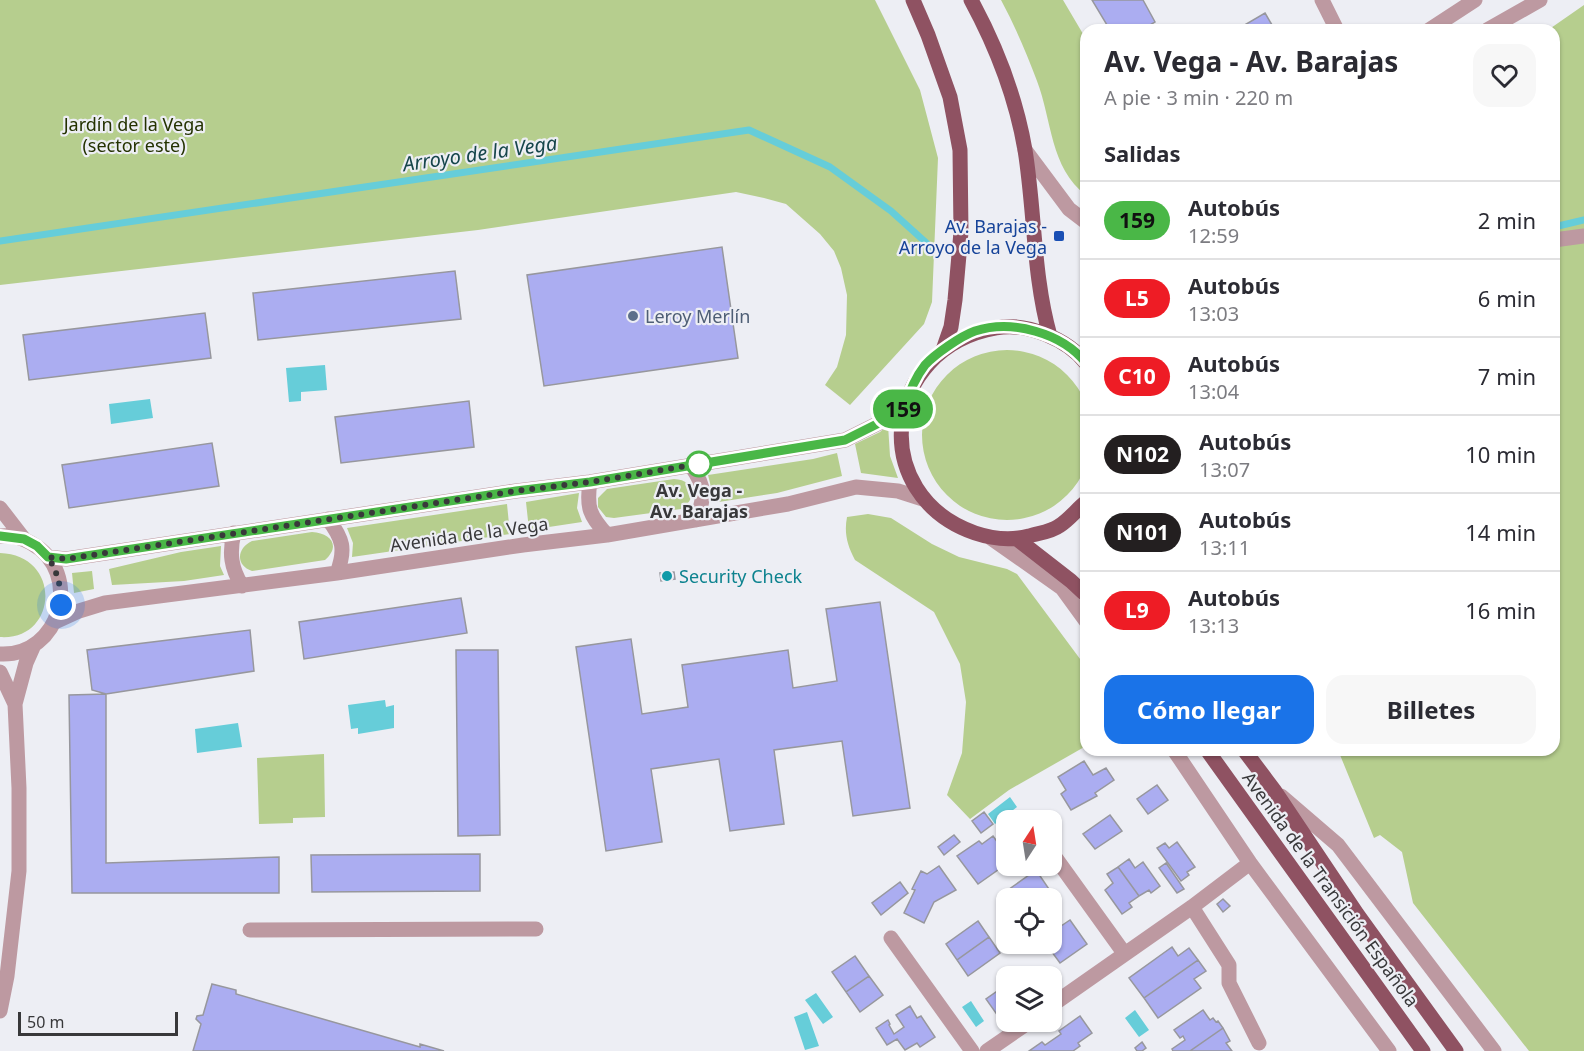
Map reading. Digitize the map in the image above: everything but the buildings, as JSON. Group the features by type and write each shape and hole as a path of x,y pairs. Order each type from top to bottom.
{"main road":[{"path":"913,0 950,97 960,150 961,232 956,300 944,350"},
{"path":"971,0 1010,87 1025,150 1042,306 1050,336"},
{"path":"1080,356 1050,336 1027,330 1003,327 975,332 944,350 926,365 912,386 903,411 901,436 904,460 923,499 956,526 991,538 1017,539 1058,527 1080,507"},
{"path":"1017,539 1080,589"},
{"name":"Avenida de la Transición Española","path":"1211,756 1423,1051"},
{"name":"Avenida de la Transición Española","path":"1248,756 1357,914 1456,1051"}],"street":[{"path":"1322,0 1334,24"},
{"path":"1438,24 1475,0"},
{"path":"1498,24 1540,0"},
{"path":"1025,150 1069,208 1080,217"},
{"path":"1560,239 1584,236"},
{"name":"Avenida de la Vega","path":"48,557 66,559 516,491 590,482 845,440 903,411"},
{"path":"691,466 701,479 703,490 703,503 696,520"},
{"path":"590,482 589,509 607,535"},
{"name":"Avenida de la Vega","path":"55,622 105,603 607,535 788,504 856,487 898,491 923,499"},
{"path":"0,508 24,539"},
{"path":"328,519 339,533 343,546 342,560 337,573"},
{"path":"234,533 230,549 233,571 242,586"},
{"path":"0,536 24,539 37,546 48,557 57,572 61,588 61,605 55,622 43,638 20,652 0,654"},
{"path":"991,538 1062,588 1080,613"},
{"path":"0,1011 8,976 19,871 19,788 15,704 26,663 34,645"},
{"path":"0,672 15,704"},
{"path":"1178,756 1250,863 1389,1051"},
{"path":"1274,790 1338,845 1494,1051"},
{"path":"1062,998 1192,907 1250,863"},
{"path":"1062,867 1124,953"},
{"path":"1192,907 1229,965 1228,983 1259,1043"},
{"path":"250,930 536,929"},
{"path":"891,938 972,1051"},
{"path":"987,1051 1015,1032"}],"green space":[{"name":"Jardín de la Vega (sector este)","path":"0,0 875,0 920,90 938,158 932,302 924,324 850,405 825,385 837,367 846,335 847,295 841,268 834,251 820,234 786,204 736,192 478,230 0,285"},
{"path":"1001,0 1063,0 1080,29 1080,190 1065,171 1059,157 1037,81"},
{"path":"1584,5 1584,1051 1529,1051 1413,903 1402,852 1380,835 1374,838 1340,756 1560,756 1560,24 1557,24"},
{"path":"990,351 1024,351 1054,364 1080,392 1080,478 1067,495 1054,506 1024,519 990,519 960,506 936,482 923,452 923,418 936,388 960,364"},
{"path":"888,425 890,456 898,478 861,473 855,444 880,432"},
{"path":"837,453 842,476 777,493 712,503 708,475 813,459"},
{"path":"674,479 686,483 692,490 690,500 681,509 614,518 606,517 598,507 598,498 607,489"},
{"path":"579,493 577,508 582,522 529,530 526,502"},
{"path":"507,504 510,534 352,557 353,543 347,528"},
{"path":"868,514 891,518 932,544 959,557 1007,569 1017,574 1080,659 1080,749 1009,790 970,819 947,795 962,753 966,702 960,664 934,612 855,560 847,539 847,517"},
{"path":"312,532 324,535 332,541 332,550 325,560 252,571 241,561 243,548 252,541"},
{"path":"221,546 220,566 224,575 184,581 112,585 109,569 181,552"},
{"path":"0,553 20,557 35,568 43,582 45,597 42,613 33,626 19,635 0,637"},
{"path":"92,571 94,589 74,593 72,573"},
{"path":"324,754 325,817 293,818 293,823 259,824 257,758"}],"water":[{"path":"325,365 327,390 301,392 301,401 289,402 286,368"},
{"path":"150,399 153,418 111,424 109,404"},
{"path":"385,700 386,707 394,705 394,728 358,734 358,728 351,729 348,705"},
{"path":"238,723 242,747 197,753 195,729"},
{"path":"1010,797 1017,807 1013,810 996,810 995,824 988,814"},
{"path":"816,993 833,1017 823,1024 805,1000"},
{"path":"971,1001 984,1021 976,1027 962,1007"},
{"path":"1135,1010 1149,1030 1139,1037 1125,1018"},
{"path":"807,1012 819,1046 805,1050 794,1017"}],"waterway":[{"name":"Arroyo de la Vega","path":"0,241 749,130 830,167 891,211 932,248"},
{"name":"Arroyo de la Vega","path":"1560,226 1584,220"}],"bus line":[{"name":"159","path":"0,536 24,539 37,546 48,557 66,559 516,491 590,482 845,440 903,411 912,386 926,365 944,350 975,332 1003,327 1027,330 1050,336 1080,356"}],"place":[{"name":"Av. Barajas - Arroyo de la Vega","path":"1059,236"},
{"name":"Leroy Merlín","path":"633,316"},
{"name":"Av. Vega - Av. Barajas","path":"699,464"},
{"name":"Security Check","path":"667,576"}],"route":[{"path":"61,605 61,588 57,572 48,557 66,559 699,464"}]}
